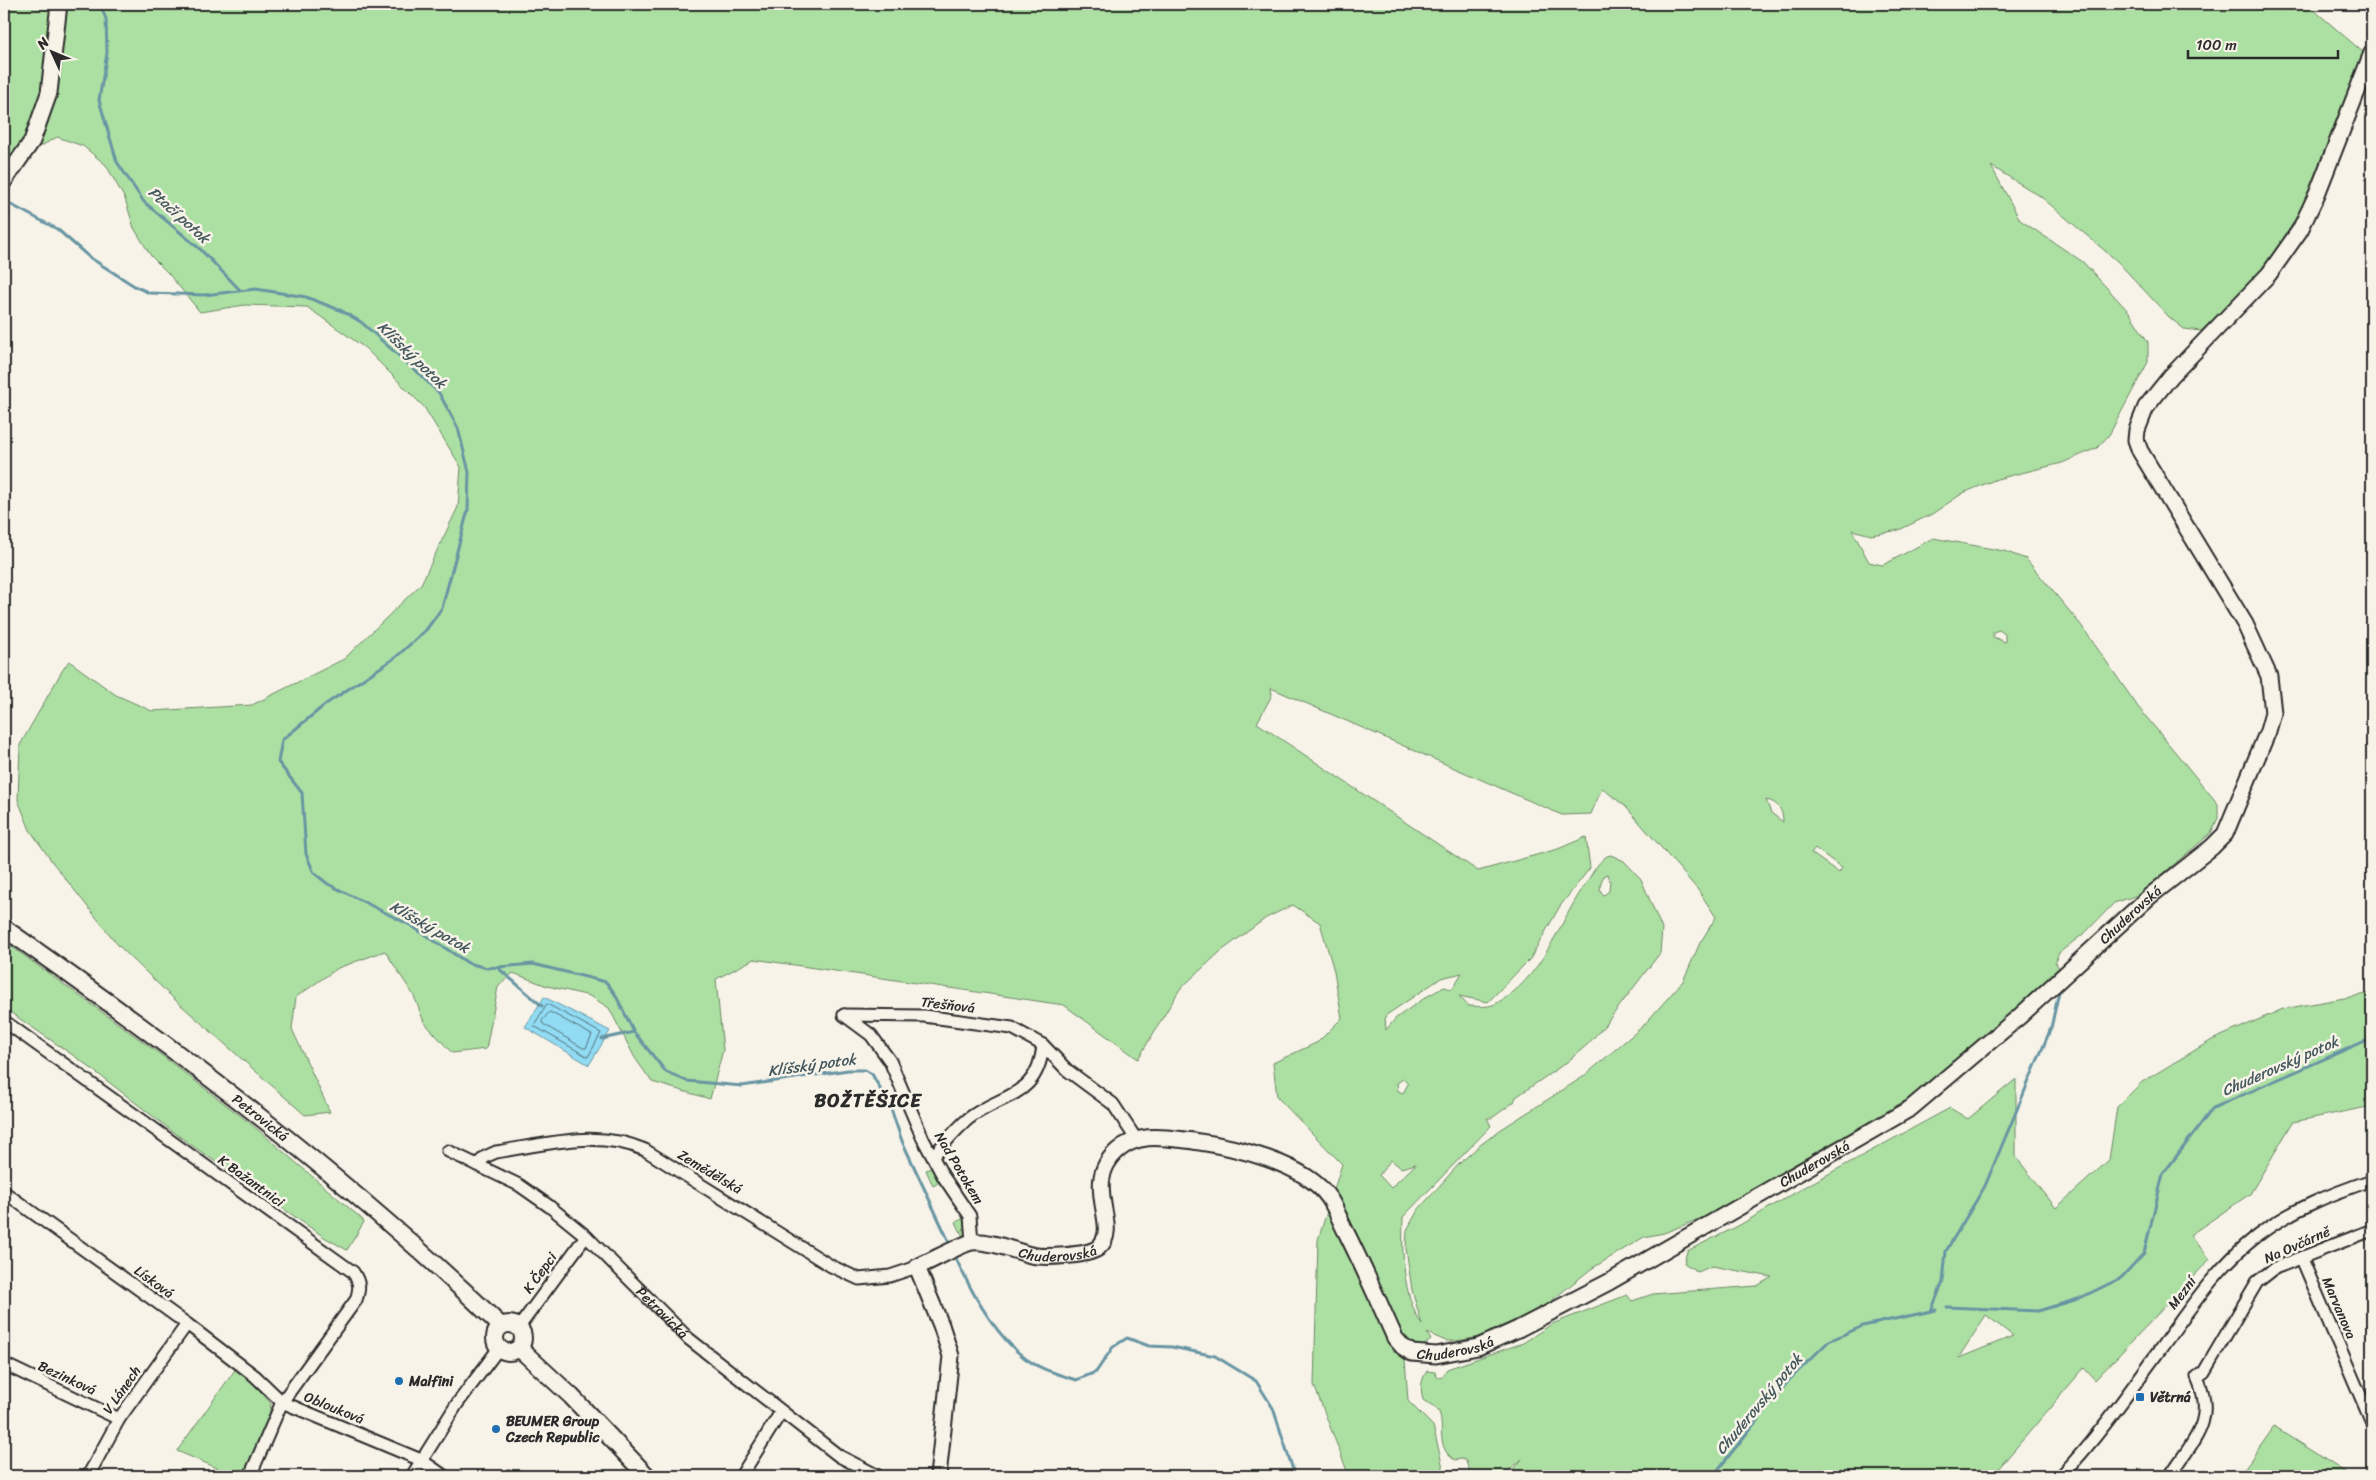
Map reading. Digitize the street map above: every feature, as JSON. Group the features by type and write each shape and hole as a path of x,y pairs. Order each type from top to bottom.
{"main road":[{"name":"Petrovická","path":"4,928 142,1027 297,1144 417,1246 501,1326"},
{"path":"506,1324 519,1327 523,1337 519,1348 509,1352 499,1348 495,1337 501,1326 506,1324"},
{"path":"519,1348 571,1396 647,1476"}],"street":[{"path":"4,181 32,141 49,93 59,4"},
{"name":"Chuderovská","path":"959,1248 999,1246 1034,1256 1077,1255 1097,1248 1106,1236 1107,1225 1100,1191 1103,1170 1116,1152 1136,1139 1154,1137 1238,1149 1263,1157 1309,1179 1328,1197 1395,1338 1412,1353 1436,1355 1478,1347 1518,1329 1601,1286 1911,1108 2070,970 2150,896 2225,834 2268,732 2272,713 2268,676 2245,624 2140,451 2136,440 2137,430 2146,408 2166,382 2251,295 2269,274 2300,230 2317,194 2372,52"},
{"name":"Třešňová","path":"844,1015 924,1016 1012,1028 1044,1045 1067,1070 1113,1104 1136,1139"},
{"name":"Nad Potokem","path":"844,1015 871,1035 890,1061 923,1139 943,1176 970,1216 959,1248"},
{"name":"K Bažantnici","path":"4,1021 353,1272 359,1281 360,1289 356,1300 282,1402"},
{"path":"933,1156 968,1119 1023,1089 1042,1063 1044,1045"},
{"name":"Zemědělská","path":"477,1165 485,1157 496,1152 581,1139 598,1138 631,1144 645,1150 742,1209 831,1266 859,1279 890,1276 917,1267"},
{"name":"Petrovická","path":"448,1151 518,1186 549,1206 586,1236 690,1339 839,1456 878,1476"},
{"name":"Mezní","path":"2061,1476 2099,1434 2202,1291 2228,1262 2257,1236 2295,1211 2333,1193 2372,1180"},
{"name":"Lísková","path":"4,1192 187,1324 255,1376 282,1402"},
{"name":"Na Ovčárně","path":"2170,1476 2204,1424 2206,1408 2204,1392 2197,1377 2204,1372 2257,1282 2276,1268 2372,1230"},
{"name":"K Čepci","path":"519,1327 586,1236"},
{"path":"938,1476 951,1356 941,1325 917,1267 959,1248"},
{"name":"Marvanova","path":"2302,1259 2372,1424"},
{"name":"V Lánech","path":"88,1476 119,1418 187,1324"},
{"path":"412,1476 457,1404 499,1348"},
{"name":"Bezinková","path":"4,1364 119,1418"},
{"name":"Oblouková","path":"250,1476 282,1402 421,1460 444,1476"},
{"path":"741,1476 781,1412"}],"green space":[{"path":"4,4 2307,4 2364,53 2301,209 2264,272 2201,331 2184,329 2169,317 2117,261 2040,196 1991,166 2020,220 2083,262 2129,312 2148,342 2148,362 2109,435 2097,448 2062,463 1997,479 1963,493 1932,514 1899,530 1871,535 1852,530 1869,562 1882,565 1933,538 2004,551 2026,559 2081,625 2138,707 2218,804 2218,818 2211,833 2138,895 2114,903 2087,931 2059,953 2055,962 2061,971 1930,1090 1841,1139 1796,1168 1709,1215 1664,1233 1644,1237 1591,1269 1546,1305 1496,1332 1476,1338 1455,1341 1446,1341 1427,1333 1431,1340 1405,1359 1408,1401 1433,1426 1445,1476 1349,1476 1314,1385 1318,1240 1342,1164 1277,1097 1273,1063 1318,1042 1342,1018 1334,971 1320,923 1293,905 1266,918 1220,952 1180,989 1138,1059 1064,1005 754,959 716,979 723,1050 710,1099 652,1082 635,1058 609,1008 590,996 547,986 513,973 498,987 486,1049 452,1053 424,1022 414,996 385,951 338,968 296,997 292,1029 330,1112 305,1115 173,998 118,945 53,863 30,830 18,800 20,745 69,661 116,695 152,711 252,705 344,659 421,584 458,507 461,467 424,407 365,348 307,307 245,305 200,312 168,273 151,256 134,228 125,199 106,165 83,146 57,137 4,167","holes":["1999,630 2005,634 2005,642 1993,637 1993,632","1271,688 1562,815 1591,814 1602,788 1626,807 1698,890 1716,917 1700,943 1683,981 1643,1026 1583,1077 1500,1130 1479,1146 1459,1164 1418,1210 1407,1230 1406,1248 1412,1290 1422,1325 1415,1313 1407,1287 1403,1258 1403,1217 1491,1126 1487,1118 1492,1118 1514,1102 1516,1097 1567,1062 1588,1044 1605,1025 1660,953 1662,929 1641,879 1624,861 1611,855 1607,856 1593,872 1548,950 1525,981 1511,994 1495,1004 1468,1006 1459,996 1488,1002 1530,959 1560,906 1590,868 1586,837 1558,849 1478,871 1257,723 1272,695","1766,800 1779,807 1783,822 1771,813","1815,848 1842,868 1839,873 1811,853","1608,874 1610,881 1609,891 1604,895 1600,888 1604,875","1462,973 1452,989 1444,987 1426,997 1396,1018 1386,1030 1385,1016 1441,978","1403,1079 1408,1084 1403,1093 1398,1091 1397,1083","1391,1160 1401,1168 1416,1164 1391,1188 1379,1175"]},
{"path":"4,941 160,1054 251,1124 362,1219 364,1222 347,1250 324,1237 180,1137 80,1060 4,1008"},
{"path":"2372,993 2372,1106 2293,1122 2250,1194 2190,1235 2210,1259 2095,1380 2084,1368 1992,1476 1509,1476 1522,1459 1508,1471 1498,1475 1487,1475 1469,1471 1466,1461 1462,1459 1455,1460 1445,1450 1439,1412 1423,1400 1422,1396 1422,1381 1427,1371 1435,1372 1437,1377 1443,1376 1447,1369 1523,1343 1552,1324 1627,1295 1632,1301 1653,1294 1757,1286 1772,1277 1712,1266 1698,1272 1684,1263 1687,1251 1738,1226 1810,1184 1950,1108 1968,1119 2016,1079 2016,1157 2056,1208 2109,1160 2117,1107 2142,1082 2212,1040 2283,1009","holes":["1986,1315 2013,1336 1959,1358"]},
{"path":"934,1167 942,1181 933,1186 926,1170"},
{"path":"966,1217 969,1239 965,1241 956,1222"},
{"path":"237,1367 256,1385 271,1404 269,1415 243,1476 236,1476 177,1451"},
{"path":"2274,1427 2351,1476 2239,1476"}],"water":[{"path":"544,997 610,1031 589,1065 525,1027"}],"waterway":[{"name":"Ptačí potok","path":"100,4 106,19 107,53 99,100 117,162 144,202 200,249 240,290"},
{"name":"Klíšský potok","path":"4,201 57,229 89,257 136,287 150,293 204,295 256,289 306,297 342,311 361,322 439,393 458,428 469,472 468,510 442,608 426,630 396,657 326,704 282,740 278,762 302,793 306,854 314,873 328,884 410,925 468,963 487,968 533,964 606,982 615,994 634,1032 666,1072 687,1081 742,1086 848,1070 865,1070 872,1074 891,1109 902,1141 951,1246"},
{"path":"497,967 542,1006"},
{"path":"1931,1311 1943,1282 1946,1251 1985,1186 2051,1028 2060,987"},
{"path":"602,1039 634,1032"},
{"name":"Chuderovský potok","path":"1947,1307 2038,1311 2078,1299 2121,1278 2144,1253 2163,1174 2213,1108 2372,1038"},
{"name":"Klíšský potok","path":"954,1254 984,1311 1004,1338 1026,1359 1044,1369 1076,1380 1096,1372 1113,1347 1127,1338 1149,1346 1172,1347 1215,1356 1256,1381 1273,1408 1295,1476"},
{"name":"Chuderovský potok","path":"1713,1476 1789,1380 1829,1341 1863,1326 1936,1310"}],"place":[{"name":"Malfini","path":"399,1381"},
{"name":"Větrná","path":"2140,1397"},
{"name":"BEUMER Group Czech Republic","path":"496,1429"}],"district":[{"name":"BOŽTĚŠICE","path":"868,1100"}]}
